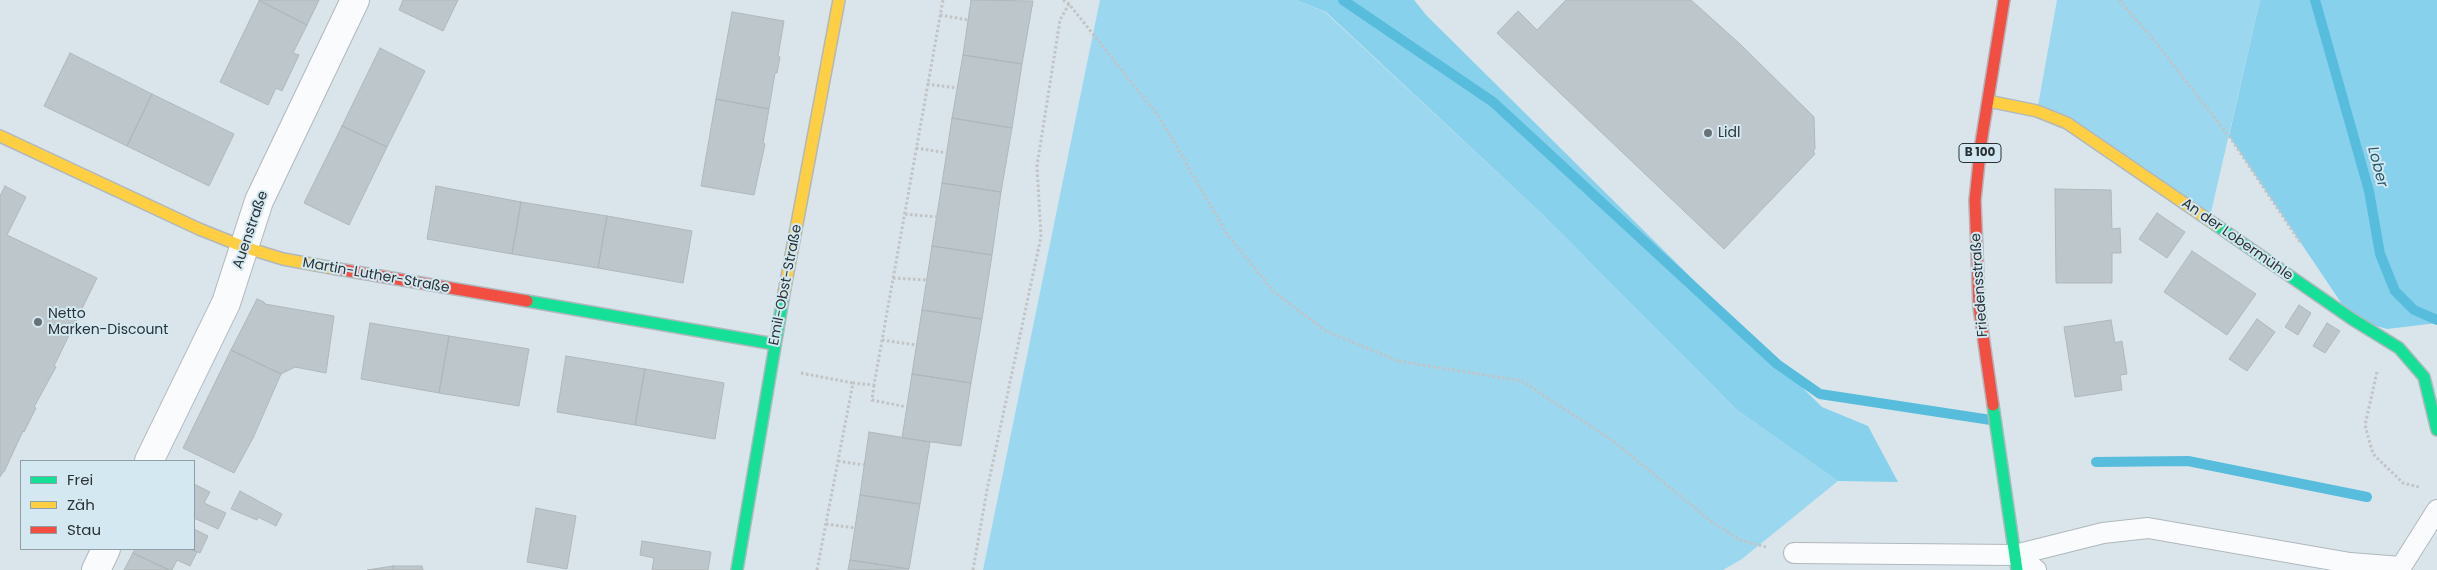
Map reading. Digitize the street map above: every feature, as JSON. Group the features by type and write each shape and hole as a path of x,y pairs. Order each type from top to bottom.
{"street":[{"name":"Auenstraße","path":"149,460 226,303 259,201 356,0"},
{"name":"Emil-Obst-Straße","path":"737,570 774,344 839,0"},
{"name":"Friedensstraße","path":"2004,0 1975,200 1979,307 2016,563"},
{"name":"An der Lobermühle","path":"1988,101 2037,111 2067,123 2344,314 2399,348 2424,377 2437,430"},
{"name":"Martin-Luther-Straße","path":"0,136 199,229 244,248 300,262 774,344"},
{"path":"96,570 106,550"}],"lane":[{"path":"2016,563 2103,533 2148,528 2350,563 2401,567 2437,510"},
{"path":"1794,553 2016,563 2036,570"}],"path":[{"path":"907,406 872,400 942,0"},
{"path":"1063,0 1069,4 1160,118 1227,234 1274,292 1326,331 1398,361 1522,381 1612,441 1712,522 1740,540 1794,553"},
{"path":"2119,0 2153,39 2229,136 2304,247"},
{"path":"973,570 987,490 1041,237 1036,166 1060,20 1069,4"},
{"path":"940,15 968,20"},
{"path":"927,84 957,88"},
{"path":"916,148 947,153"},
{"path":"905,214 937,217"},
{"path":"893,278 926,280"},
{"path":"882,340 916,345"},
{"path":"2379,365 2364,426 2372,454 2403,483 2424,488"},
{"path":"770,368 874,385"},
{"path":"817,570 853,383"},
{"path":"838,461 864,465"},
{"path":"826,524 855,528"}],"shaded area":[{"path":"1100,0 1296,0 1325,12 1542,214 1737,410 1838,481 1742,559 1723,570 983,570"},
{"path":"1296,0 1414,0 1427,16 1822,407 1868,426 1898,482 1838,481 1737,410 1542,214 1326,12"},
{"path":"2057,0 2260,0 2209,221 2037,111"},
{"path":"2260,0 2437,0 2437,323 2387,329 2352,319 2229,136"}],"building":[{"path":"259,0 319,0 307,25"},
{"path":"403,0 458,0 443,31 399,10"},
{"path":"971,0 1033,1 1022,64 963,55"},
{"name":"Lidl","path":"1566,0 1691,0 1740,44 1814,117 1815,149 1813,151 1815,154 1724,249 1497,33 1518,11 1537,30"},
{"path":"259,1 307,25 293,53 299,55 282,91 276,88 268,105 220,82"},
{"path":"732,12 784,21 778,56 780,57 777,73 775,73 769,109 716,99"},
{"path":"380,48 425,71 387,147 342,126"},
{"path":"70,53 152,94 127,146 44,106"},
{"path":"963,55 1022,64 1012,128 952,118"},
{"path":"152,94 234,134 209,186 127,146"},
{"path":"716,99 769,109 763,143 765,144 754,195 701,186"},
{"path":"952,118 1012,128 1001,192 942,183"},
{"path":"342,126 387,147 349,225 304,203"},
{"path":"942,183 1001,192 992,255 932,246"},
{"name":"Netto Marken-Discount","path":"5,186 26,197 7,235 97,278 54,366 56,367 0,477 0,196"},
{"path":"436,186 521,202 512,254 427,239"},
{"path":"2055,189 2111,190 2112,229 2120,228 2121,253 2112,253 2112,283 2056,283"},
{"path":"521,202 607,216 598,268 512,254"},
{"path":"2157,213 2185,232 2167,258 2139,239"},
{"path":"607,216 692,231 683,283 598,268"},
{"path":"932,246 992,255 982,319 922,310"},
{"path":"2192,251 2256,294 2227,335 2164,292"},
{"path":"257,299 265,304 334,316 326,373 295,367 281,374 231,350"},
{"path":"2299,305 2311,313 2298,335 2285,327"},
{"path":"922,310 982,319 971,383 912,374"},
{"path":"2257,319 2275,332 2247,371 2229,359"},
{"path":"2111,320 2115,343 2122,341 2127,374 2120,375 2122,390 2075,397 2064,327"},
{"path":"370,323 449,336 439,393 361,379"},
{"path":"2327,323 2340,331 2325,353 2313,346"},
{"path":"449,336 529,349 519,406 439,393"},
{"path":"231,350 281,374 253,438 234,473 183,448"},
{"path":"566,356 645,369 635,425 557,412"},
{"path":"645,369 724,383 715,439 635,425"},
{"path":"912,374 971,383 961,446 902,438"},
{"path":"869,432 930,442 920,504 860,495"},
{"path":"195,484 210,492 204,503 226,513 218,529 195,518"},
{"path":"240,491 282,514 276,526 258,517 257,520 231,509"},
{"path":"860,495 920,504 909,569 850,560"},
{"path":"536,508 576,516 567,569 527,562"},
{"path":"195,530 208,536 200,553 192,550 195,550"},
{"path":"642,541 711,552 708,570 652,570 654,558 640,555"},
{"path":"134,550 192,550 197,552 190,566 177,560 172,570 133,553"},
{"path":"133,553 169,570 124,570"},
{"path":"850,560 909,569 848,570"},
{"path":"393,566 422,566 423,570 393,570"},
{"path":"393,566 393,570 367,570"}],"waterway":[{"path":"1343,0 1493,102 1777,364 1820,394 1991,420"},
{"name":"Lober","path":"2315,0 2369,191 2380,254 2395,291 2414,310 2437,320"},
{"path":"2096,462 2188,461 2367,497"}],"traffic: fast":[{"path":"2216,225 2352,319 2399,348 2424,377 2437,430"},
{"path":"737,570 784,293"},
{"path":"527,301 774,344"},
{"path":"1993,405 2017,570"}],"traffic: slow":[{"path":"784,293 839,0"},
{"path":"1988,101 2037,111 2067,123 2216,225"},
{"path":"0,136 199,229 244,247 283,259 338,269"}],"traffic: jam":[{"path":"1993,405 1979,307 1975,200 1981,143 2004,0"},
{"path":"338,269 527,301"}],"place":[{"name":"Lidl","path":"1708,133"},
{"name":"Netto Marken-Discount","path":"38,322"}]}
